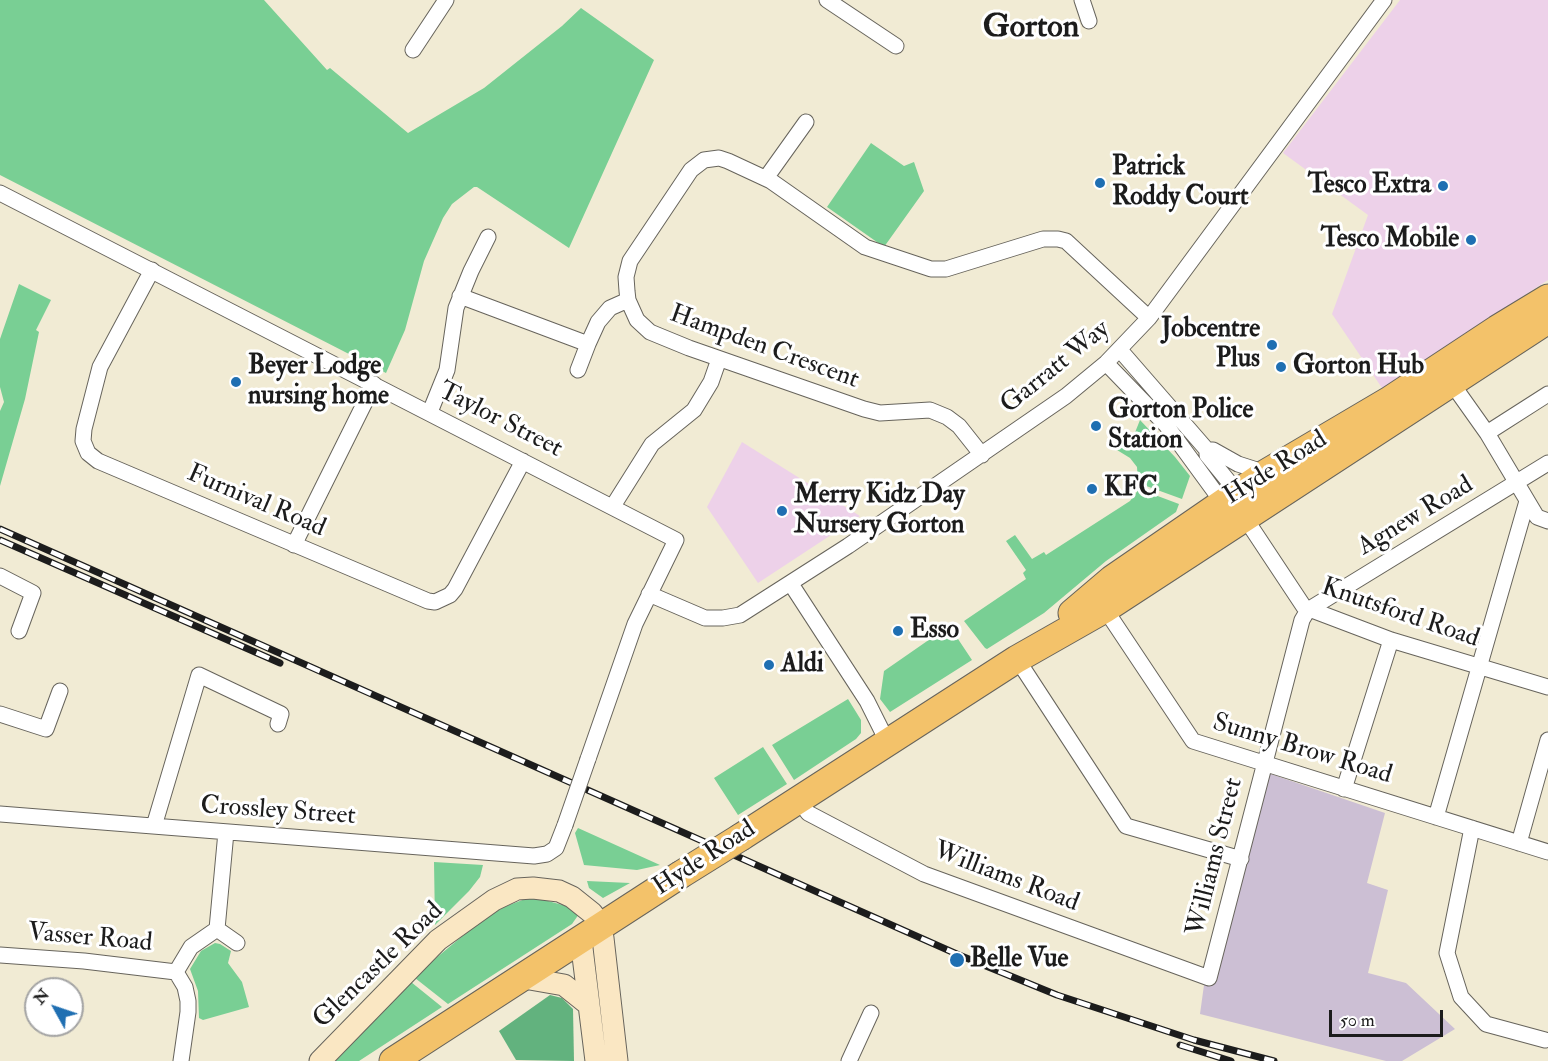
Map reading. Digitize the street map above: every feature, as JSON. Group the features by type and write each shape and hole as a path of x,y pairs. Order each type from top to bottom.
{"highway":[{"name":"Hyde Road","path":"1017,659 1112,579 1446,374 1497,329 1548,298"},
{"name":"Hyde Road","path":"393,1061 1017,659 1105,609 1235,505 1266,473 1548,320"}],"main road":[{"name":"Glencastle Road","path":"320,1061 438,940 501,896 525,888 559,891 572,897 592,913 591,933"},
{"path":"591,933 589,1005 596,1061"},
{"path":"591,933 606,962 614,1056"},
{"path":"524,978 564,985 589,1005"}],"street":[{"path":"413,50 446,0"},
{"path":"827,0 896,46"},
{"path":"1082,0 1089,21"},
{"name":"Garratt Way","path":"649,594 705,618 740,615 791,584 1066,396 1120,350 1149,318 1384,0"},
{"path":"766,178 806,122"},
{"path":"578,370 598,322 610,308 628,300 626,277 632,257 670,199 698,164 704,160 719,158 766,178 865,247 924,268 946,269 1050,237 1066,242 1149,318"},
{"name":"Taylor Street","path":"0,193 676,540 635,624 560,842 552,852"},
{"path":"430,412 447,370 453,318 460,296 488,237"},
{"name":"Furnival Road","path":"152,270 100,367 83,441 93,458 98,461 428,602 435,602 450,595 455,589 523,460"},
{"path":"460,296 588,344"},
{"name":"Hampden Crescent","path":"628,300 637,320 650,332 719,359 864,409 880,412 930,410 947,417 959,426 982,455"},
{"path":"1120,350 1207,450 1235,505"},
{"path":"613,506 652,444 694,410 711,382 719,359"},
{"path":"1106,363 1166,425 1235,505"},
{"path":"1446,374 1487,433 1537,517 1548,521"},
{"path":"294,545 374,384"},
{"path":"1487,433 1548,394"},
{"path":"1207,450 1214,450 1238,464 1266,473"},
{"name":"Agnew Road","path":"1308,610 1548,463"},
{"path":"1436,817 1527,501"},
{"name":"Knutsford Road","path":"1235,505 1300,603 1308,610 1391,640 1548,687"},
{"path":"0,576 33,593 19,631"},
{"path":"791,584 867,701 888,743"},
{"name":"Sunny Brow Road","path":"1105,609 1193,741 1548,852"},
{"name":"Williams Street","path":"1209,978 1302,620 1308,610"},
{"path":"1344,789 1391,640"},
{"path":"1017,659 1126,825 1241,859"},
{"path":"154,826 199,675 281,714 278,724"},
{"path":"0,714 46,729 60,691"},
{"path":"1519,843 1548,740"},
{"name":"Williams Road","path":"799,800 808,813 924,874 1209,978"},
{"name":"Crossley Street","path":"0,814 534,856 552,852"},
{"path":"1472,828 1447,953 1461,997 1486,1024 1545,1040"},
{"path":"217,929 226,832"},
{"path":"217,929 237,943"},
{"path":"181,1061 188,1001 185,987 176,972 191,947 217,929"},
{"name":"Vasser Road","path":"0,955 84,961 176,972"},
{"path":"849,1061 871,1013"}],"shaded area":[{"name":"Tesco Extra","path":"1400,0 1548,0 1548,280 1382,388 1332,314 1368,215 1283,153"},
{"name":"Merry Kidz Day Nursery Gorton","path":"742,442 860,516 758,583 707,507"},
{"path":"1268,773 1385,813 1367,883 1388,890 1368,973 1406,983 1455,1029 1402,1061 1386,1061 1200,1014 1204,985 1203,970"}],"green space":[{"path":"0,0 264,0 327,70 330,68 408,133 484,88 581,8 654,60 569,248 477,187 452,204 443,218 424,261 405,330 386,373 0,175"},
{"path":"871,143 904,166 914,162 924,191 884,247 827,207"},
{"path":"19,284 51,300 36,330 39,332 25,399 0,486 0,411 4,402 0,387 0,339"},
{"path":"1140,420 1190,476 1182,499 1138,483 1137,467 1130,458 1117,450 1132,440"},
{"path":"1139,489 1179,504 1176,512 1106,561 1044,613 987,649 985,648 964,621 1026,579 1023,573 1026,570 1006,541 1015,535 1032,559 1044,552 1046,555 1130,501"},
{"path":"942,633 958,639 972,660 890,712 880,699 884,671"},
{"path":"848,699 861,720 861,733 856,739 794,780 772,745"},
{"path":"763,747 787,784 738,815 714,778"},
{"path":"578,828 660,865 637,870 584,865 575,833"},
{"path":"434,862 483,865 480,877 469,891 435,925"},
{"path":"587,881 630,883 603,898 589,888"},
{"path":"537,898 570,907 579,914 572,924 448,1004 415,978 483,919 504,907 525,899"},
{"path":"215,943 231,951 228,963 242,982 249,1007 203,1020 199,1018 198,991 190,969 201,951"},
{"path":"411,982 442,1007 359,1061 334,1061"},
{"path":"550,995 562,998 573,1009 574,1061 516,1060 499,1031"}],"railway":[{"path":"0,529 959,955 1057,995 1194,1040 1274,1061"},
{"path":"0,540 280,663"},
{"path":"1180,1045 1231,1061"}],"place":[{"name":"Patrick Roddy Court","path":"1100,183"},
{"name":"Tesco Extra","path":"1443,186"},
{"name":"Tesco Mobile","path":"1471,240"},
{"name":"Jobcentre Plus","path":"1272,345"},
{"name":"Gorton Hub","path":"1281,367"},
{"name":"Beyer Lodge nursing home","path":"236,382"},
{"name":"Gorton Police Station","path":"1096,426"},
{"name":"KFC","path":"1092,489"},
{"name":"Merry Kidz Day Nursery Gorton","path":"782,511"},
{"name":"Esso","path":"898,631"},
{"name":"Aldi","path":"769,665"},
{"name":"Belle Vue","path":"957,960"}],"district":[{"name":"Gorton","path":"1031,29"}]}
